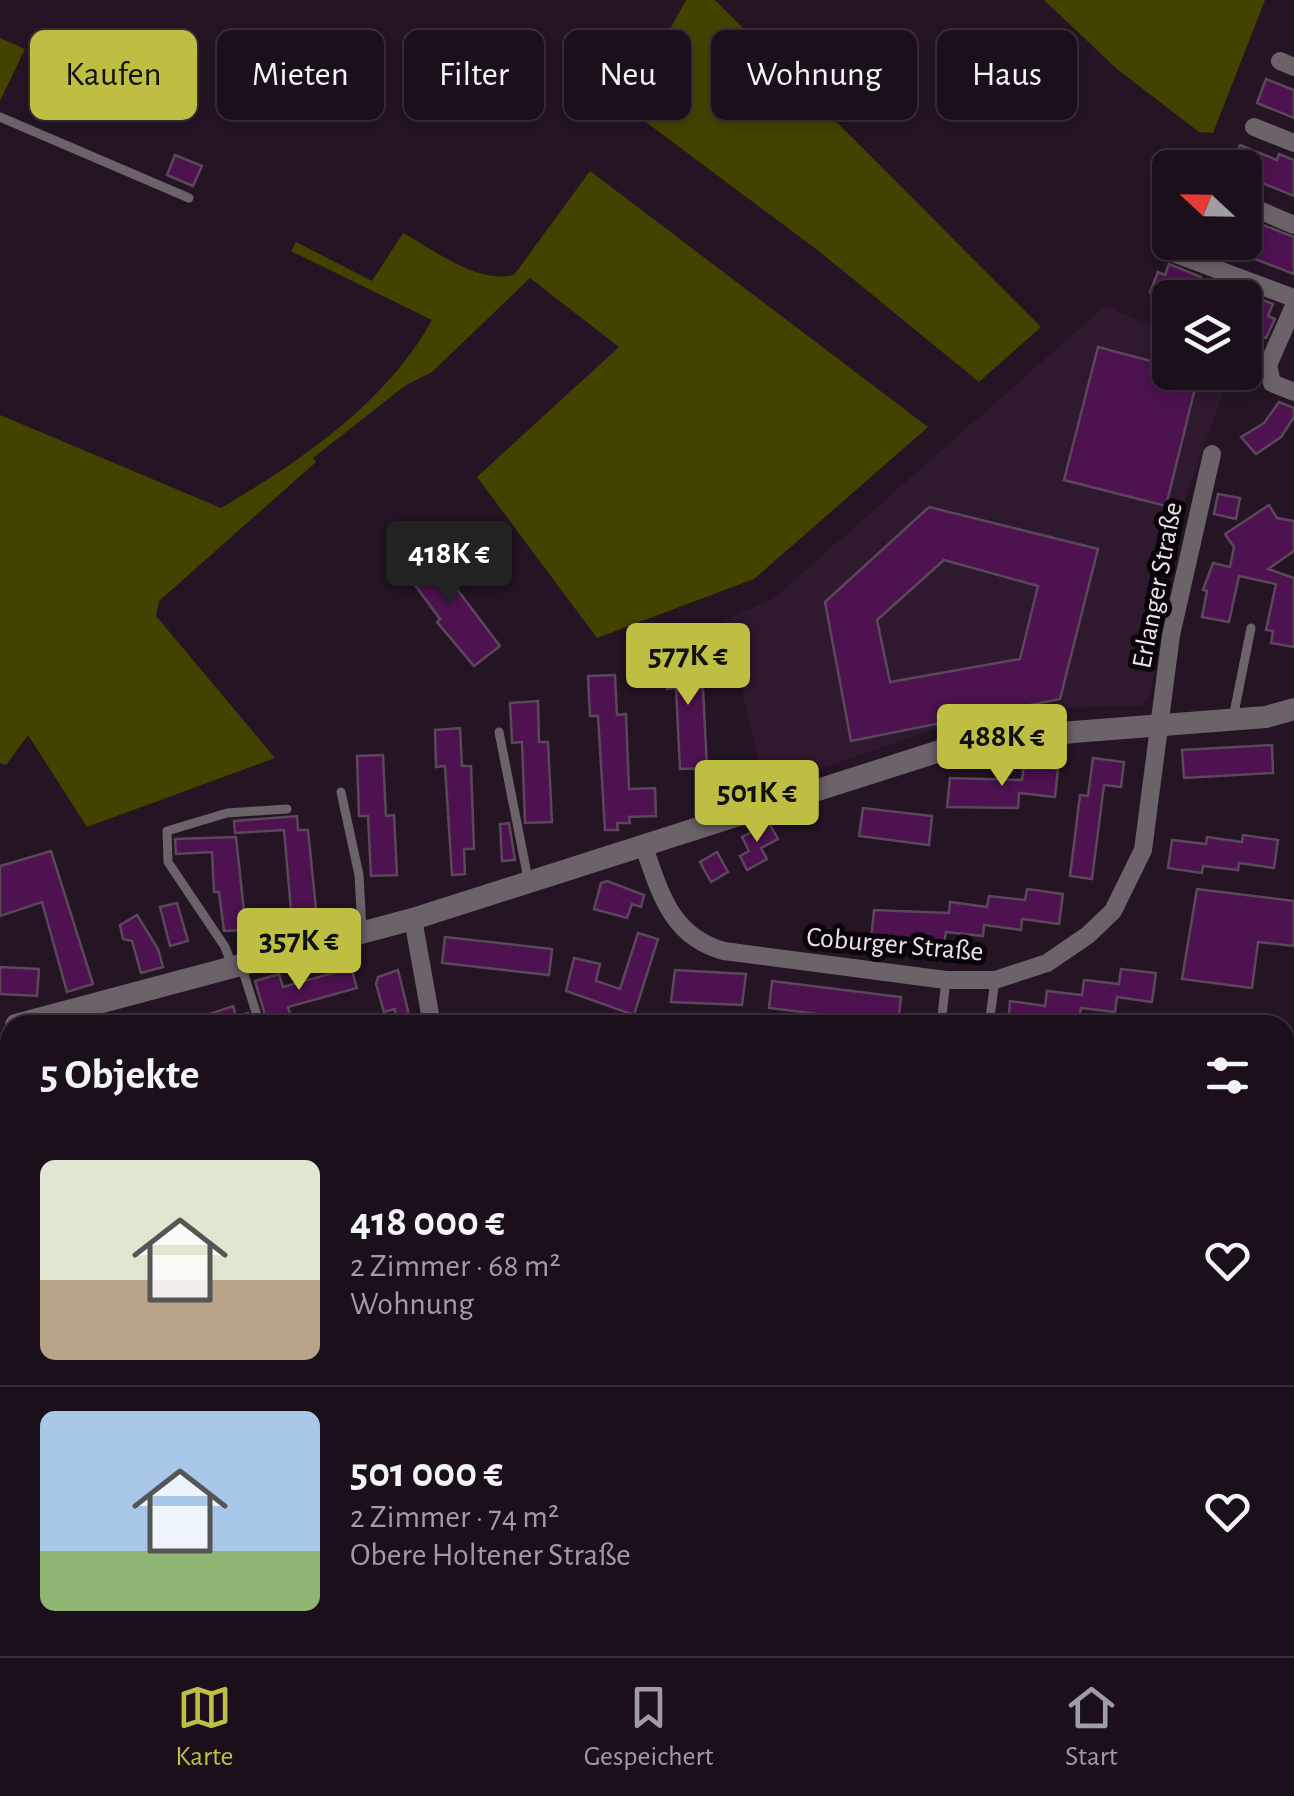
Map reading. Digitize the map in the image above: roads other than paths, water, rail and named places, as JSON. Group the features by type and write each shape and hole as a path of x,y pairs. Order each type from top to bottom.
{"street":[{"path":"1254,127 1294,143"},
{"path":"1262,211 1294,225"},
{"path":"1191,260 1294,302 1268,365 1272,383 1294,392"},
{"name":"Erlanger Straße","path":"1159,728 1187,553 1212,454"},
{"path":"0,1015 44,1015 413,919 942,750 1073,732 1159,728 1294,710"},
{"name":"Coburger Straße","path":"642,844 664,906 691,938 707,946 794,962 946,980 994,980 1047,962 1088,935 1112,910 1143,850 1159,728"},
{"path":"413,919 430,1015"}],"lane":[{"path":"0,117 189,198"},
{"path":"1232,720 1252,628"},
{"path":"499,732 528,882"},
{"path":"340,792 359,875 362,932"},
{"path":"256,1015 237,966 168,862 168,832 227,812 287,808"},
{"path":"942,1015 946,980"},
{"path":"990,1015 994,980"}]}
